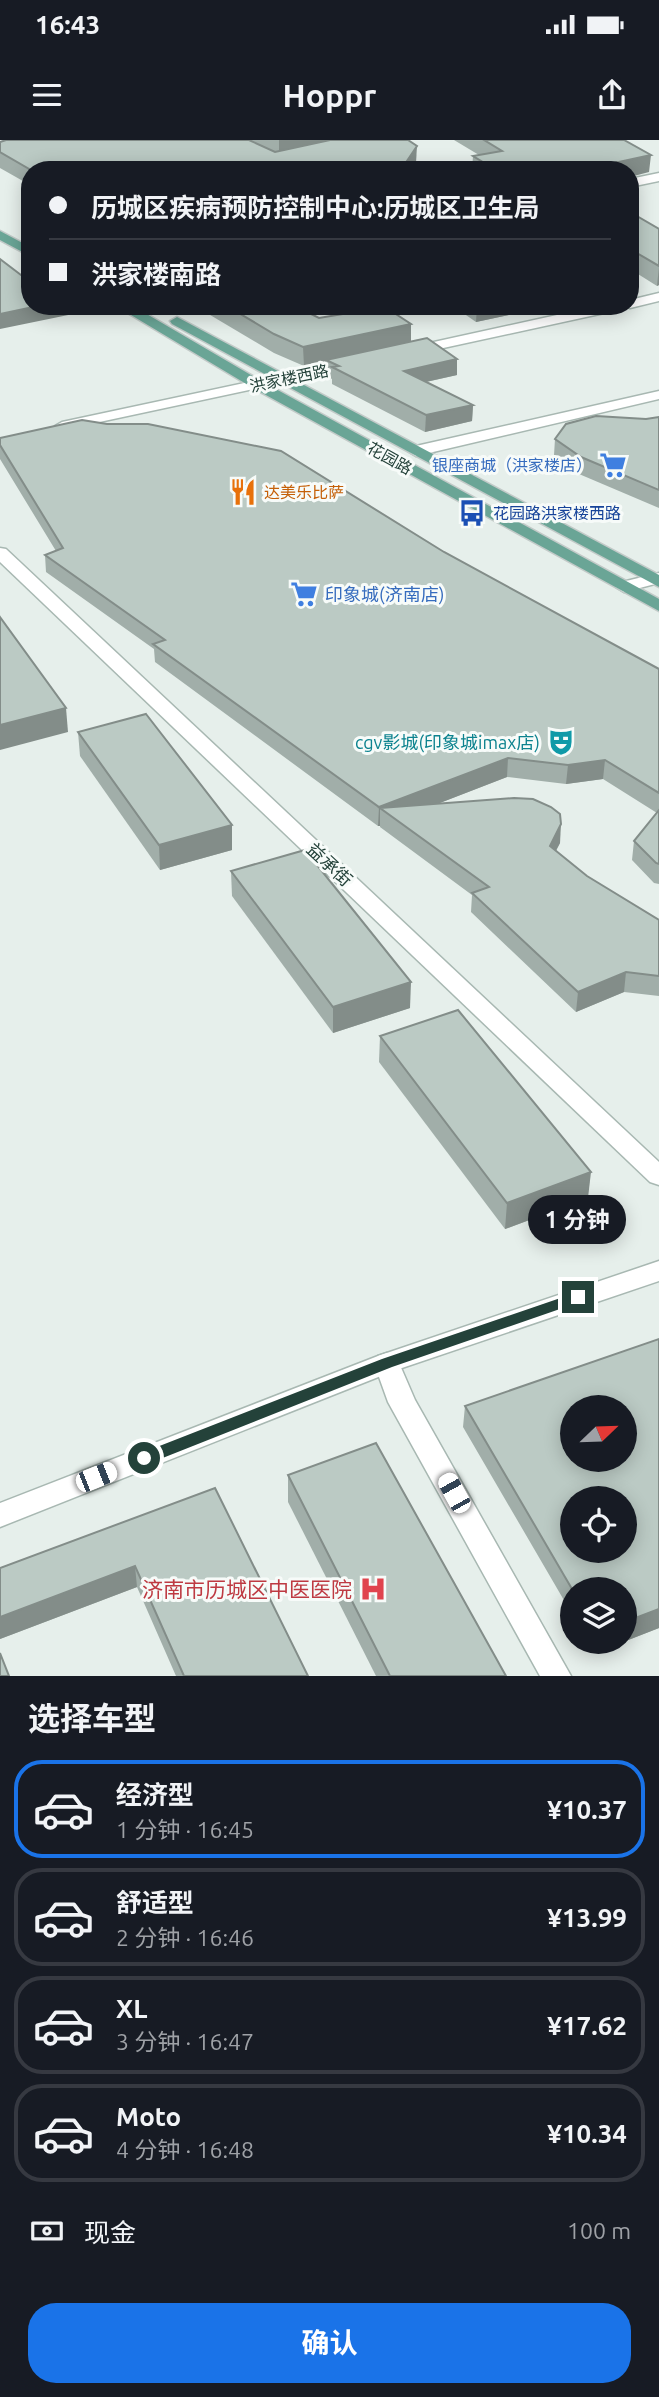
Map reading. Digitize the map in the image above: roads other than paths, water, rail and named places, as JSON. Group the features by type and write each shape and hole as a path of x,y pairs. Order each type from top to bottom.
{"main road":[{"path":"0,222 21,234"},
{"path":"0,235 21,247"},
{"name":"花园路","path":"138,315 258,385 659,606"},
{"name":"花园路","path":"166,315 282,380 658,580"}],"street":[{"path":"639,181 659,177"},
{"path":"639,302 659,297"},
{"path":"403,353 577,315"},
{"name":"洪家楼西路","path":"41,431 362,362"},
{"path":"416,451 659,395"},
{"name":"益承街","path":"0,553 659,1176"},
{"path":"624,587 658,580"},
{"path":"0,1515 387,1363 659,1271"},
{"path":"387,1363 402,1402 556,1676"}],"place":[{"name":"银座商城（洪家楼店）","path":"613,465"},
{"name":"达美乐比萨","path":"243,492"},
{"name":"花园路洪家楼西路","path":"472,513"},
{"name":"印象城(济南店)","path":"304,594"},
{"name":"cgv影城(印象城imax店)","path":"561,742"},
{"name":"济南市历城区中医医院","path":"373,1589"}]}
